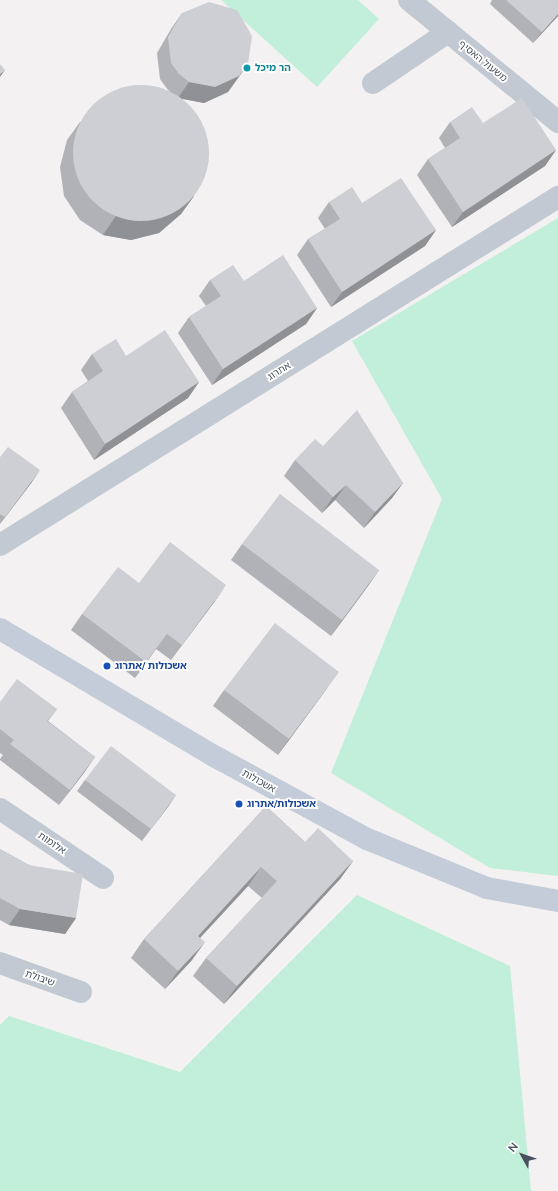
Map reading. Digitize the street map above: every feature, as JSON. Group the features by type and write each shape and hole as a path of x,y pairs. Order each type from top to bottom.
{"street":[{"name":"משעול האסיף","path":"409,0 558,122"},
{"path":"373,82 448,32"},
{"name":"אתרוג","path":"0,545 558,197"},
{"name":"אשכולות","path":"0,629 214,756 367,839 487,888 558,901"},
{"name":"אלומות","path":"0,809 103,878"},
{"name":"שיבולת","path":"0,963 81,992"}],"green space":[{"path":"221,0 358,0 379,19 317,87"},
{"path":"558,218 558,876 490,868 331,773 442,499 352,341"},
{"path":"357,895 510,966 531,1191 0,1191 0,1025 9,1016 180,1072"}],"building":[{"path":"506,0 558,0 558,14 542,32"},
{"path":"209,2 237,10 252,36 248,64 239,76 215,87 189,82 179,74 171,63 168,37 182,13"},
{"path":"0,64 5,70 0,74"},
{"path":"141,85 161,88 173,93 189,105 201,121 206,133 209,153 206,173 201,185 189,201 173,213 161,218 141,221 121,218 109,213 93,201 81,185 76,173 73,153 76,133 81,121 93,105 109,93 121,88"},
{"path":"522,98 556,150 463,212 428,159 460,138 450,122 472,107 483,123"},
{"path":"401,178 436,230 342,292 308,239 340,219 329,202 352,187 362,203"},
{"path":"283,255 317,308 223,369 189,317 221,296 210,280 233,265 244,281"},
{"path":"165,330 199,382 105,444 72,392 103,371 92,354 116,339 126,356"},
{"path":"357,410 403,483 375,512 346,485 333,497 295,460 315,439 323,446"},
{"path":"8,447 40,470 5,517 0,514 0,457"},
{"path":"280,494 379,570 342,620 242,544"},
{"path":"170,542 226,585 182,645 167,634 146,662 82,614 118,567 139,583"},
{"path":"275,623 339,672 289,739 224,690"},
{"path":"17,679 57,709 47,721 95,757 70,790 10,744 14,740 0,729 0,702"},
{"path":"111,746 176,795 151,829 85,780"},
{"path":"266,806 305,842 318,828 353,861 237,986 206,958 277,881 261,867 198,936 205,942 178,971 144,939"},
{"path":"0,849 29,865 83,874 76,918 20,909 0,898"}],"place":[{"name":"הר מיכל","path":"247,68"},
{"name":"אשכולות /אתרוג","path":"107,666"},
{"name":"אשכולות/אתרוג","path":"239,804"}]}
